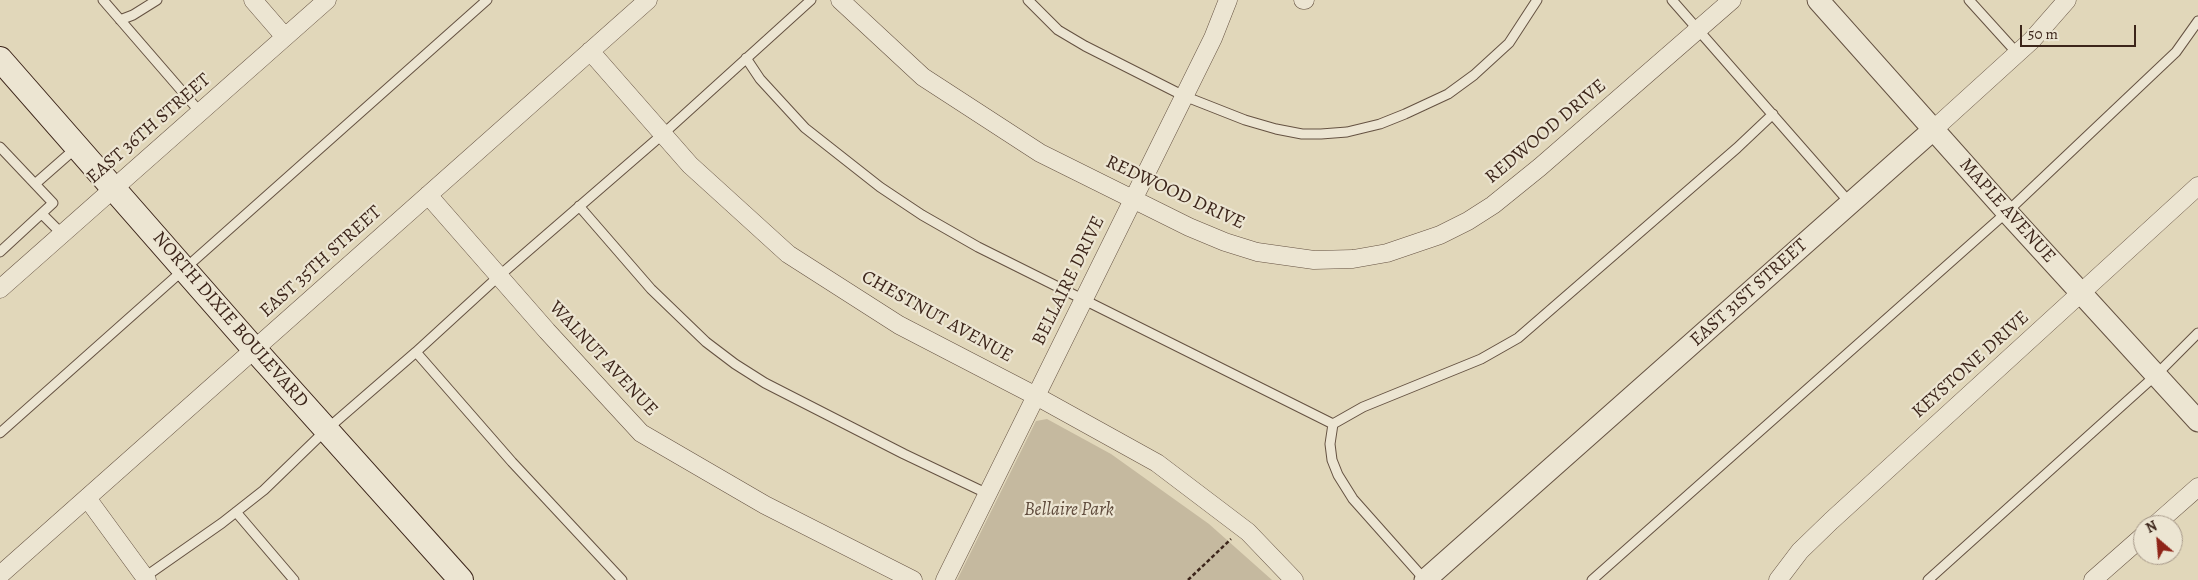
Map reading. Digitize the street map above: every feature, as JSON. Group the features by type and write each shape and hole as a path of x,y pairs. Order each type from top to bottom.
{"main road":[{"name":"NORTH DIXIE BOULEVARD","path":"0,59 255,350 461,580"}],"street":[{"path":"253,0 286,36"},
{"name":"EAST 36TH STREET","path":"0,289 327,0"},
{"name":"EAST 35TH STREET","path":"0,575 648,0"},
{"name":"REDWOOD DRIVE","path":"840,0 923,77 1040,153 1225,242 1283,257 1314,260 1353,259 1387,253 1416,245 1454,228 1493,205 1540,167 1732,0"},
{"name":"BELLAIRE DRIVE","path":"945,580 1213,38 1228,0"},
{"name":"MAPLE AVENUE","path":"1818,0 2007,212 2198,421"},
{"name":"EAST 31ST STREET","path":"1433,578 1934,129 2017,53 2068,0"},
{"name":"CHESTNUT AVENUE","path":"590,51 690,165 788,254 899,325 1036,396 1157,463 1248,532 1294,580"},
{"name":"KEYSTONE DRIVE","path":"1778,580 1800,551 1830,521 2198,186"},
{"name":"WALNUT AVENUE","path":"428,195 498,276 641,433 765,506 914,580"},
{"path":"2166,515 2198,487"},
{"path":"87,498 144,579"},
{"path":"2093,580 2133,545"}],"lane":[{"path":"103,0 200,112"},
{"path":"120,20 133,15 157,0"},
{"path":"0,433 487,0"},
{"path":"144,579 264,490 326,430 416,352 498,276 663,134 811,0"},
{"path":"1028,0 1040,14 1065,34 1184,96 1245,120 1302,134 1346,132 1380,124 1448,94 1474,75 1509,43 1537,0"},
{"path":"1672,0 1851,203"},
{"path":"1969,0 2017,53"},
{"path":"1592,580 2007,212 2176,52 2198,21"},
{"path":"746,58 760,80 805,128 880,187 922,215 978,248 1333,424"},
{"path":"1333,424 1363,407 1481,359 1518,338 1737,148 1773,114"},
{"path":"0,147 53,203 0,252"},
{"path":"35,184 77,147"},
{"path":"579,206 652,289 706,342 735,364 791,396 988,494"},
{"path":"42,214 62,234"},
{"path":"1928,580 2156,375 2198,333"},
{"path":"416,352 512,462 622,580"},
{"path":"1333,424 1330,444 1332,460 1338,475 1353,499 1433,578"},
{"path":"236,512 294,580"}],"path":[{"path":"1188,580 1231,539 1238,546"}],"green space":[{"name":"Bellaire Park","path":"1047,419 1111,454 1209,524 1272,580 957,580 1036,421"}]}
